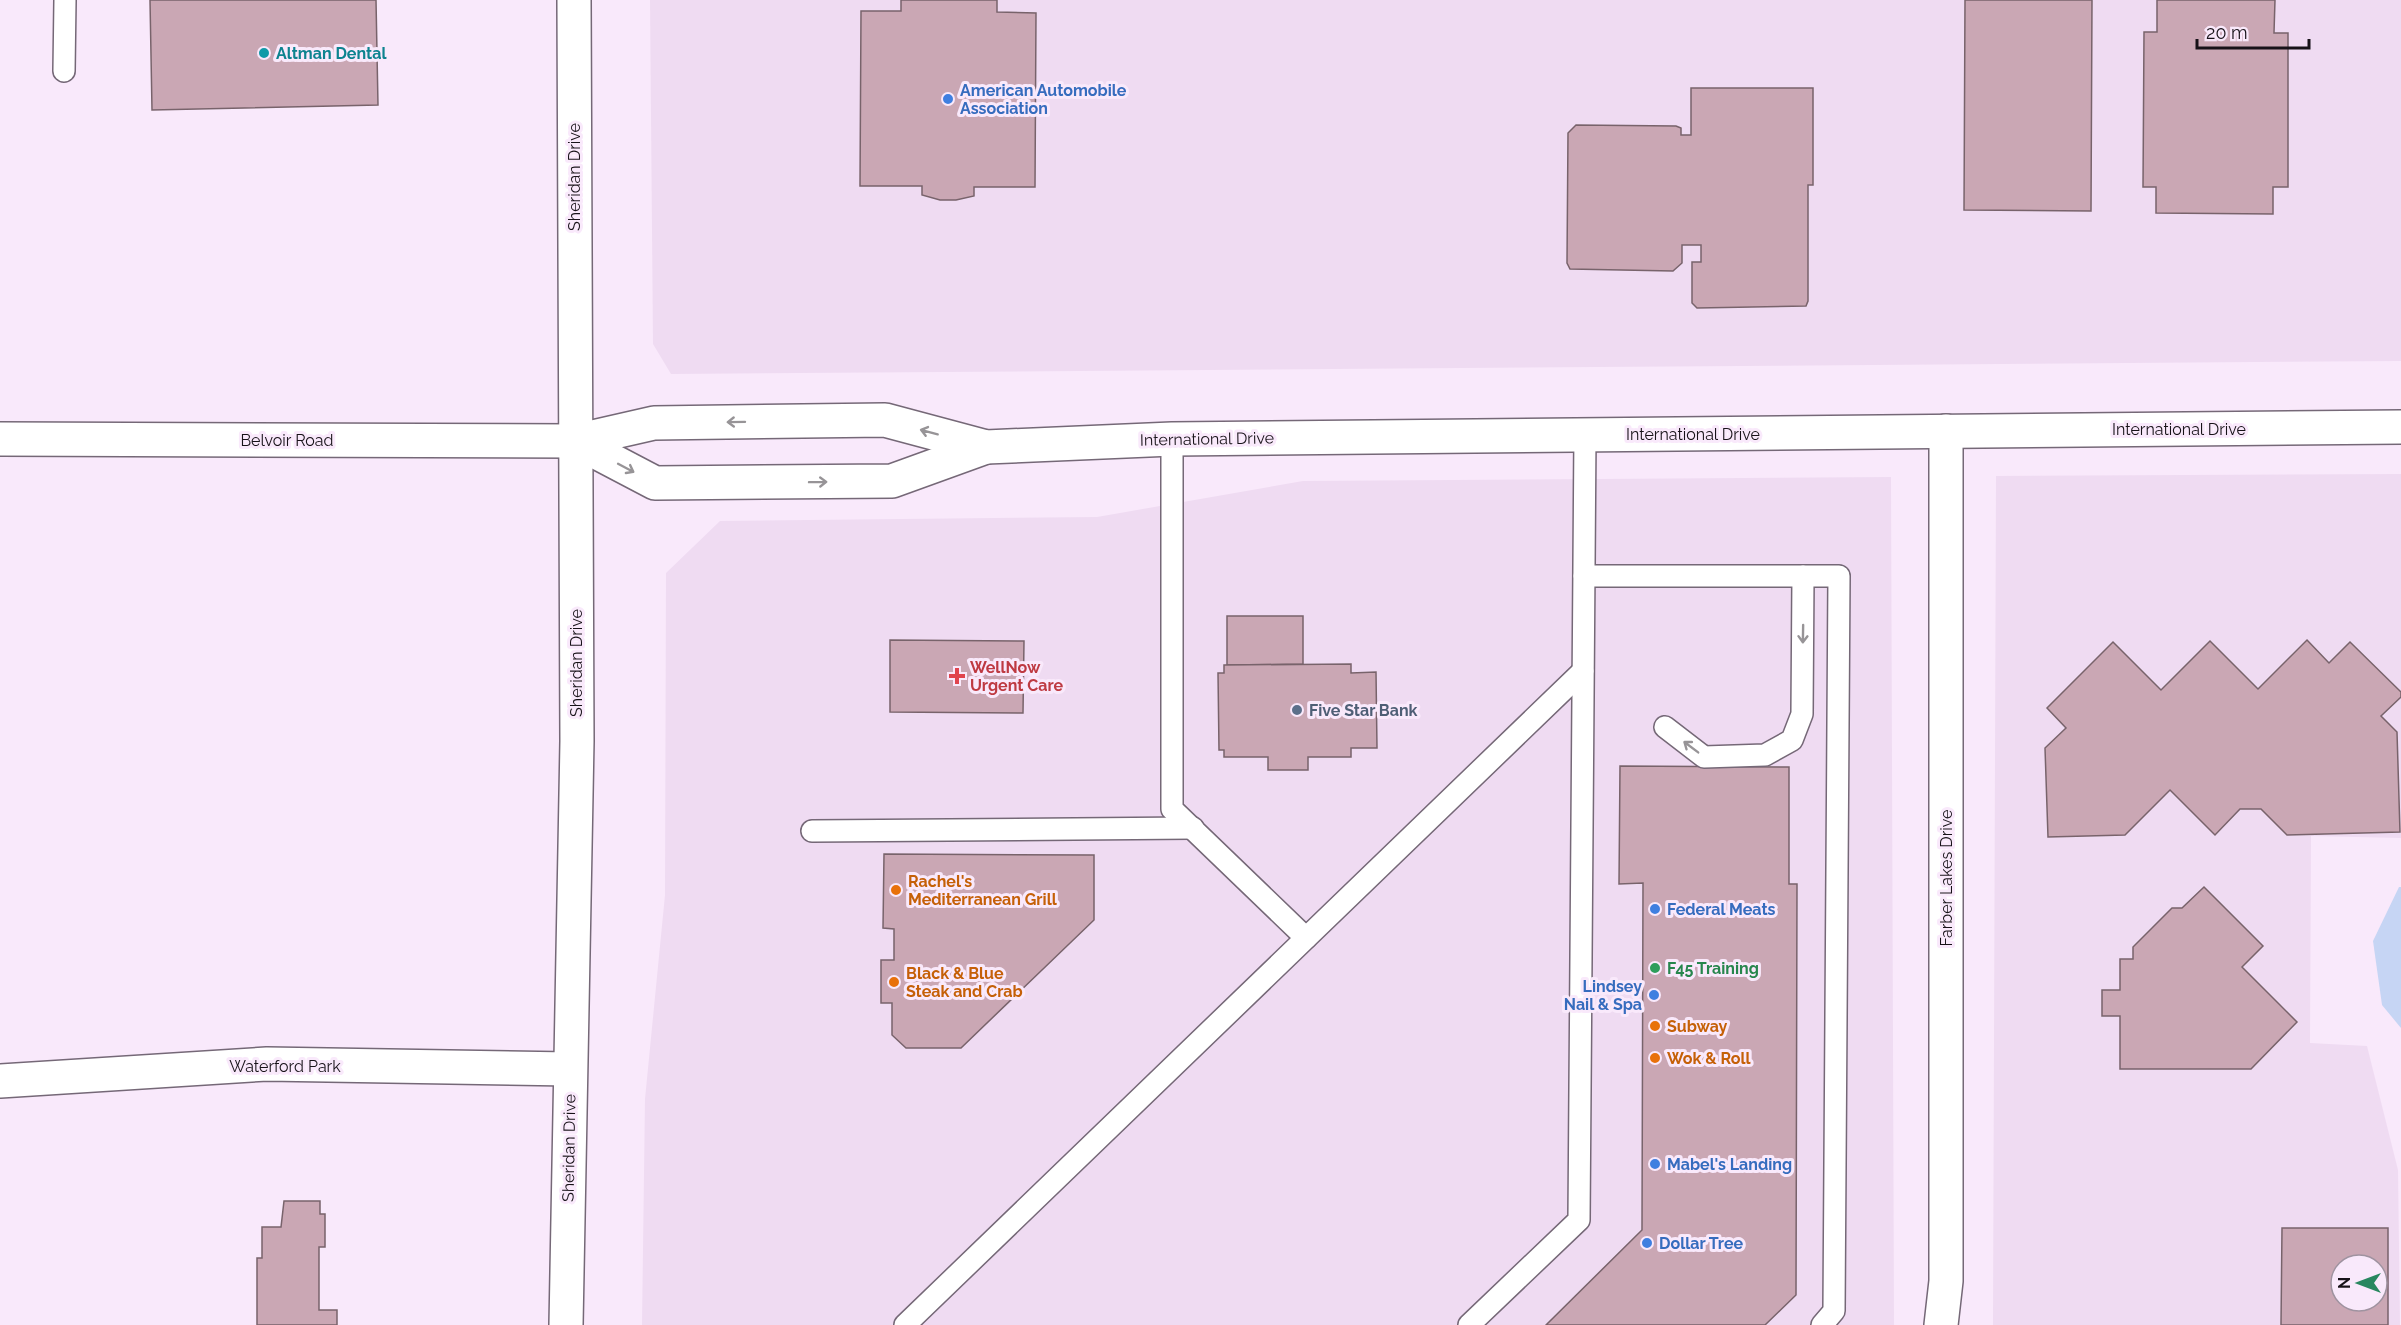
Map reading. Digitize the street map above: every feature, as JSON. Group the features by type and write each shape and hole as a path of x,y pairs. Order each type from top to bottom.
{"street":[{"name":"Sheridan Drive","path":"566,1325 576,741 574,0"},
{"name":"International Drive","path":"575,441 654,423 885,420 986,447"},
{"name":"International Drive","path":"575,441 655,483 892,481 986,447 1172,439 2401,427"},
{"name":"Farber Lakes Drive","path":"1941,1325 1946,1281 1946,431"},
{"name":"Belvoir Road","path":"0,439 575,441"},
{"name":"Waterford Park","path":"0,1081 267,1064 570,1070"}],"lane":[{"path":"64,71 65,0"},
{"path":"1469,1325 1579,1220 1585,434"},
{"path":"1172,439 1172,809 1306,938"},
{"path":"1584,576 1839,576 1834,1311 1822,1325"},
{"path":"1665,727 1704,757 1765,755 1792,740 1802,714 1803,576"},
{"path":"904,1325 1583,671"},
{"path":"812,831 1193,828"}],"shaded area":[{"path":"650,0 2401,0 2401,361 671,374 653,344"},
{"path":"2401,474 2401,838 2311,836 2310,1043 2367,1046 2398,1170 2400,1325 1993,1325 1996,476"},
{"path":"1891,477 1894,1325 642,1325 645,1099 665,895 666,573 720,521 1097,517 1303,481"}],"water":[{"path":"2401,887 2401,1028 2382,1005 2373,941"}],"building":[{"name":"Altman Dental","path":"150,0 376,0 378,105 152,110"},
{"name":"American Automobile Association","path":"901,0 997,0 997,12 1036,13 1035,187 974,187 974,196 956,200 940,200 922,195 922,186 860,186 861,11 901,11"},
{"path":"1965,0 2092,0 2091,211 1964,210"},
{"path":"2157,0 2275,0 2274,33 2288,33 2288,187 2273,187 2273,214 2156,213 2156,187 2143,187 2144,32 2157,32"},
{"path":"1691,88 1813,88 1813,185 1808,185 1808,301 1806,306 1697,308 1692,303 1692,262 1701,262 1701,245 1682,245 1682,263 1673,271 1570,269 1567,263 1568,133 1576,125 1676,126 1681,128 1681,135 1691,135"},
{"path":"1227,616 1303,616 1303,664 1227,665"},
{"name":"WellNow Urgent Care","path":"890,640 1024,641 1023,713 890,712"},
{"path":"2307,640 2329,663 2350,642 2401,692 2401,697 2381,716 2397,732 2400,832 2287,835 2261,809 2240,809 2215,835 2170,790 2125,835 2048,837 2045,748 2066,728 2047,708 2113,642 2161,690 2210,641 2258,689"},
{"name":"Five Star Bank","path":"1351,664 1351,673 1376,672 1377,748 1351,748 1351,757 1308,757 1308,770 1268,770 1268,757 1224,757 1224,750 1219,750 1218,673 1224,673 1224,665"},
{"path":"1620,766 1789,767 1789,884 1797,884 1796,1295 1765,1325 1546,1325 1642,1230 1643,883 1619,884"},
{"path":"884,854 1094,855 1094,920 961,1048 906,1048 892,1035 892,1003 881,1003 881,960 894,960 894,929 883,928"},
{"path":"2204,887 2263,946 2242,967 2297,1022 2251,1069 2120,1069 2120,1016 2102,1016 2102,990 2120,990 2120,959 2133,959 2133,947 2172,908 2182,908"},
{"path":"284,1201 320,1201 320,1214 325,1214 325,1247 319,1247 319,1310 337,1310 337,1325 257,1325 257,1258 262,1258 262,1227 281,1227"},
{"path":"2282,1228 2388,1228 2388,1253 2329,1253 2329,1313 2388,1313 2388,1325 2281,1325"}],"place":[{"name":"Altman Dental","path":"264,53"},
{"name":"American Automobile Association","path":"948,99"},
{"name":"WellNow Urgent Care","path":"957,676"},
{"name":"Five Star Bank","path":"1297,710"},
{"name":"Rachel's Mediterranean Grill","path":"896,890"},
{"name":"Federal Meats","path":"1655,909"},
{"name":"F45 Training","path":"1655,968"},
{"name":"Black & Blue Steak and Crab","path":"894,982"},
{"name":"Lindsey Nail & Spa","path":"1654,995"},
{"name":"Subway","path":"1655,1026"},
{"name":"Wok & Roll","path":"1655,1058"},
{"name":"Mabel's Landing","path":"1655,1164"},
{"name":"Dollar Tree","path":"1647,1243"}]}
